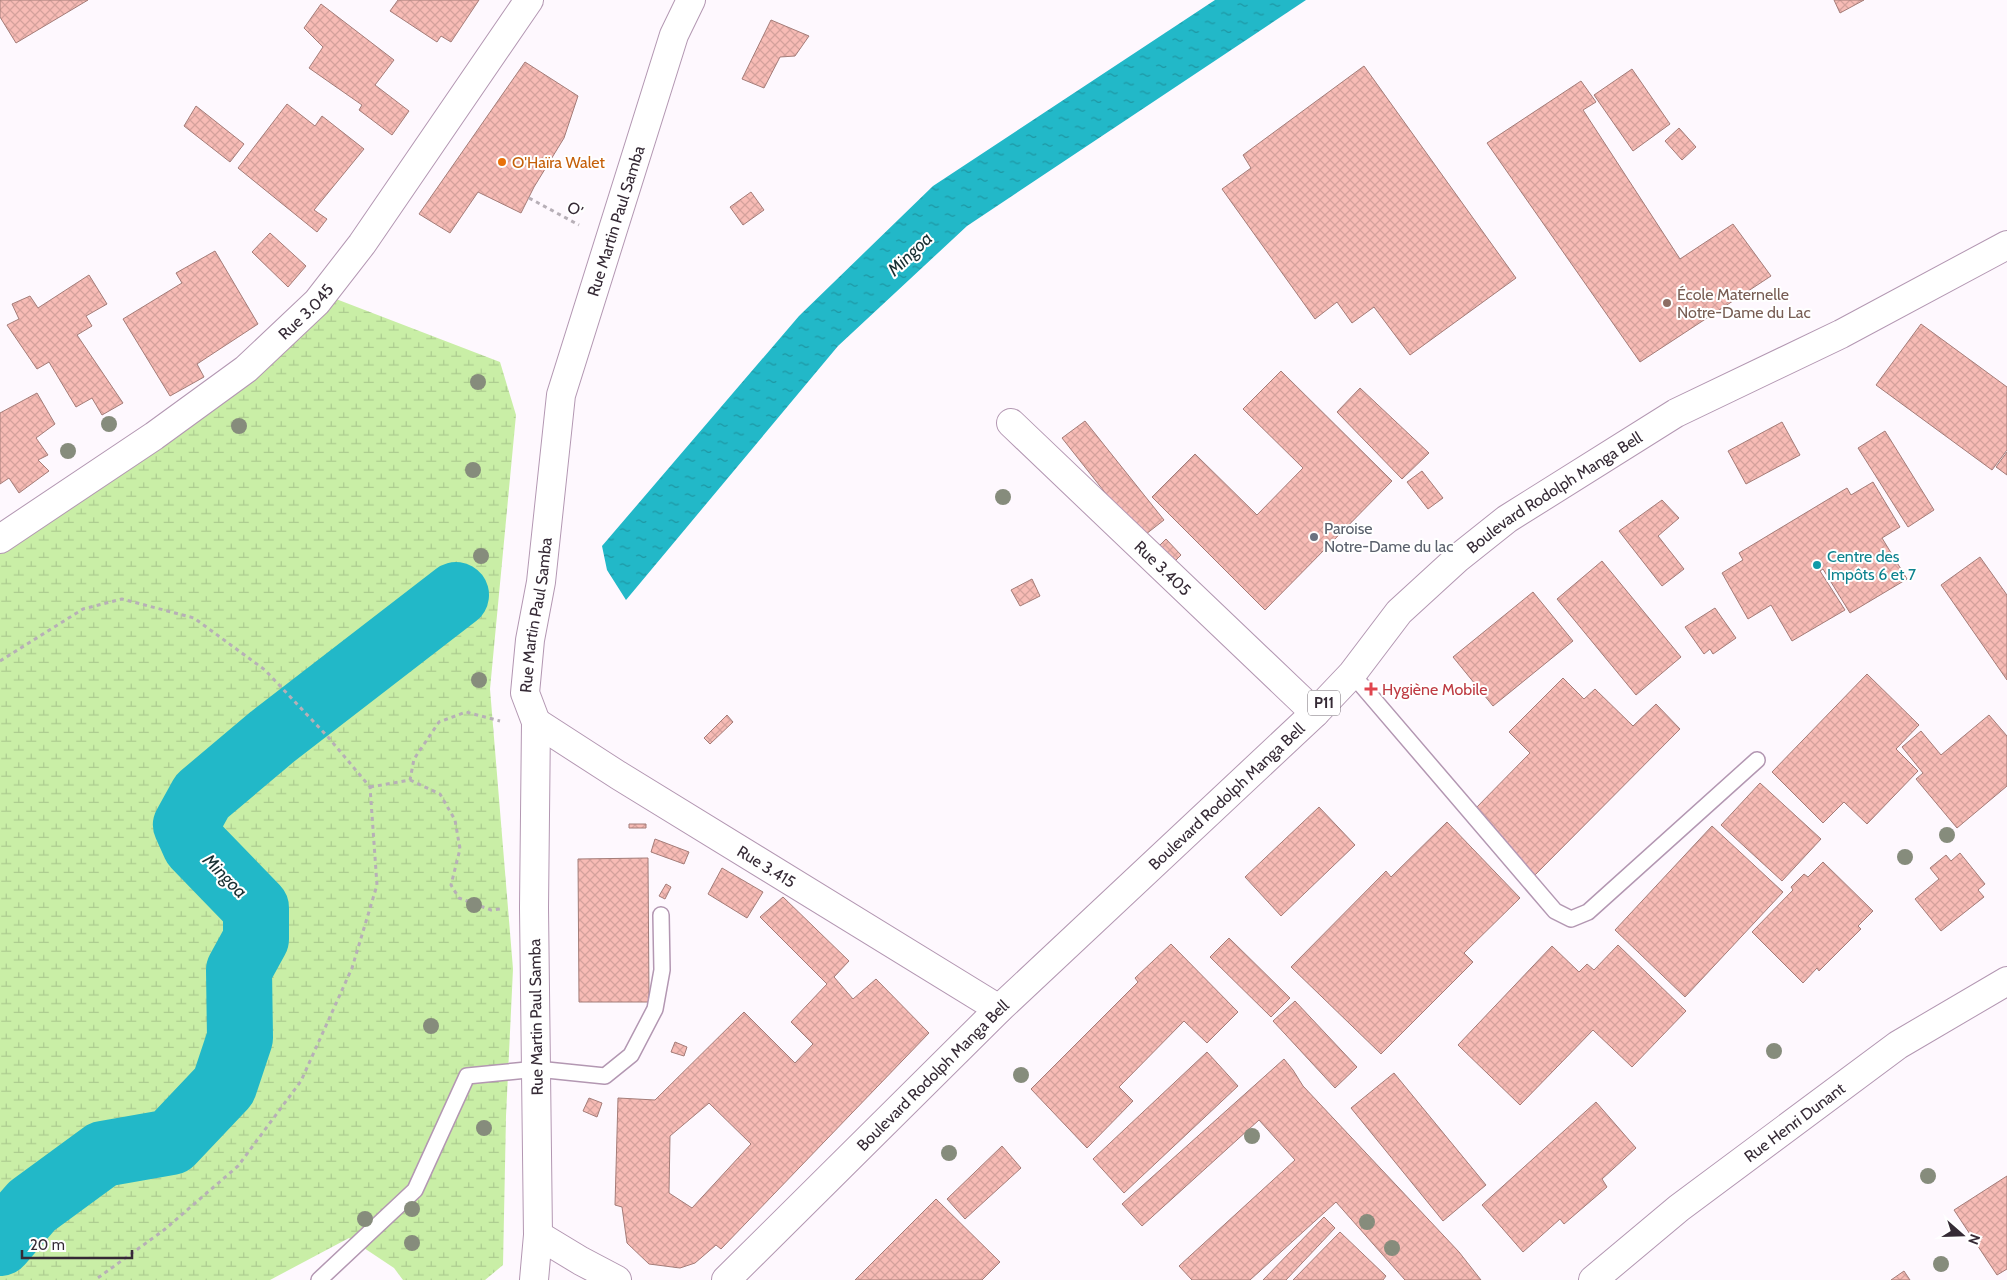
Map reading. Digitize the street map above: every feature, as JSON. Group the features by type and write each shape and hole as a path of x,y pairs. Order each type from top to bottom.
{"main road":[{"name":"Rue 3.045","path":"0,539 154,436 246,369 317,302 362,244 529,0"},
{"name":"Rue Martin Paul Samba","path":"534,1280 538,1235 534,908 536,727 525,693 530,640 542,582 561,395 674,35 691,0"},
{"name":"Boulevard Rodolph Manga Bell","path":"726,1280 999,1009 1314,713 1352,674 1399,612 1458,558 1507,519 1676,413 1841,334 2007,245"},
{"name":"Rue 3.405","path":"1011,423 1314,713"},
{"name":"Rue 3.415","path":"536,727 618,775 999,1009"},
{"name":"Rue Henri Dunant","path":"1593,1280 1679,1208 1898,1046 2007,981"},
{"path":"538,1235 617,1280"}],"lane":[{"path":"1352,674 1555,911 1571,919 1588,912 1757,760"},
{"path":"319,1280 415,1190 467,1076 537,1068 605,1076 631,1055 655,1010 662,970 661,915"}],"path":[{"name":"O'","path":"529,198 610,242"},
{"path":"0,661 83,609 122,599 194,618 265,670 328,737 370,787 376,885 352,968 301,1081 238,1166 164,1230 95,1280"},
{"path":"410,780 414,759 439,722 466,712 536,727"},
{"path":"370,787 410,780 440,794 455,820 460,849 451,885 458,898 491,910 534,908"}],"green space":[{"path":"323,294 500,362 516,415 490,689 513,969 506,1116 503,1265 485,1280 403,1280 394,1268 349,1238 270,1280 0,1280 0,539"}],"water":[{"path":"1215,0 1306,0 967,226 838,346 626,600 607,570 602,546 799,316 933,186"}],"building":[{"path":"0,0 88,0 16,43 0,17"},
{"path":"398,0 479,0 451,42 441,36 437,42 390,11"},
{"path":"1834,0 1864,0 1840,13"},
{"path":"321,4 394,60 375,85 409,111 392,135 359,110 362,105 309,68 323,47 304,28"},
{"path":"771,20 809,36 795,56 780,57 764,88 742,79"},
{"name":"O'Haïra Walet","path":"525,62 578,96 564,138 534,187 521,213 478,192 450,233 419,214"},
{"path":"1364,66 1516,278 1410,355 1374,307 1352,323 1337,302 1315,319 1222,189 1251,168 1243,155"},
{"path":"1632,69 1670,124 1633,151 1594,95"},
{"path":"1581,81 1596,102 1583,110 1680,259 1733,224 1771,276 1640,362 1487,143"},
{"path":"287,104 315,126 322,116 364,149 314,210 327,219 317,232 238,168"},
{"path":"196,106 244,144 230,162 184,126"},
{"path":"1679,128 1696,147 1682,160 1665,141"},
{"path":"751,192 764,210 743,225 730,207"},
{"path":"270,233 306,266 288,287 252,252"},
{"path":"215,251 258,324 197,364 204,377 170,396 123,319 182,283 176,273"},
{"path":"89,275 107,304 86,316 92,326 77,335 123,403 102,415 92,398 76,407 49,362 37,369 7,325 19,319 12,304 30,296 38,308"},
{"path":"1921,324 2007,387 2007,450 1992,470 1876,385"},
{"path":"1281,371 1392,481 1265,610 1152,497 1195,454 1257,515 1303,468 1243,409"},
{"path":"1360,388 1429,453 1402,479 1337,412"},
{"path":"37,393 55,424 36,438 48,455 38,460 49,471 19,493 9,478 0,484 0,413"},
{"path":"1085,421 1164,520 1141,538 1062,438"},
{"path":"1782,422 1800,455 1746,484 1728,451"},
{"path":"1885,431 1934,510 1908,527 1858,448"},
{"path":"2007,452 2007,475 1996,467"},
{"path":"1422,471 1443,498 1428,509 1407,482"},
{"name":"Centre des Impôts 6 et 7","path":"1873,482 1900,527 1882,538 1907,579 1850,613 1823,569 1820,571 1845,610 1792,641 1771,605 1748,619 1722,573 1743,560 1739,553 1847,488 1851,495"},
{"path":"1662,500 1679,518 1658,536 1684,569 1662,586 1619,531"},
{"path":"1166,539 1181,555 1167,569 1151,554"},
{"path":"1980,557 2007,595 2007,680 1941,585"},
{"path":"1602,561 1681,657 1636,695 1557,599"},
{"path":"1032,579 1040,596 1020,606 1011,590"},
{"path":"1533,592 1573,641 1493,706 1453,657"},
{"path":"1715,608 1736,638 1713,654 1710,649 1704,654 1685,627"},
{"path":"1867,674 1919,725 1896,749 1918,771 1867,824 1844,802 1823,823 1772,772"},
{"path":"1563,678 1584,699 1595,689 1633,726 1656,704 1680,729 1535,875 1472,812 1530,753 1509,732"},
{"path":"727,715 733,722 710,744 704,738"},
{"path":"1989,715 2007,736 2007,786 1957,828 1916,779 1923,773 1902,747 1921,731 1941,755"},
{"path":"1760,783 1821,839 1782,881 1721,825"},
{"path":"1319,807 1355,845 1281,916 1245,877"},
{"path":"1447,822 1520,898 1464,953 1473,962 1381,1054 1291,967 1386,871 1391,877"},
{"path":"629,824 646,824 646,828 629,828"},
{"path":"1712,826 1783,892 1685,997 1615,930"},
{"path":"655,839 689,852 684,864 651,852"},
{"path":"1960,853 1985,884 1978,890 1984,897 1941,931 1915,899 1939,879 1930,868 1946,855 1951,861"},
{"path":"648,858 649,1002 579,1002 578,859"},
{"path":"1823,862 1873,911 1858,926 1861,929 1819,971 1817,968 1803,983 1752,932 1793,890 1791,887 1804,874 1808,877"},
{"path":"722,868 763,892 747,918 708,894"},
{"path":"666,884 671,887 665,899 659,896"},
{"path":"783,897 849,961 834,977 853,999 876,979 929,1033 721,1249 716,1245 695,1263 680,1268 649,1264 627,1243 622,1207 615,1205 618,1098 655,1100 744,1012 795,1063 813,1044 791,1022 827,984 760,917","holes":["709,1103 751,1144 692,1208 669,1193 670,1136"]},
{"path":"1229,938 1290,998 1271,1017 1210,957"},
{"path":"1171,944 1238,1012 1207,1043 1184,1021 1119,1087 1133,1101 1087,1148 1031,1089 1138,982 1135,978"},
{"path":"1618,945 1686,1011 1632,1067 1593,1030 1520,1105 1458,1045 1552,946 1579,972 1587,964 1594,970"},
{"path":"1295,1001 1357,1067 1335,1088 1273,1021"},
{"path":"675,1042 687,1047 684,1056 671,1052"},
{"path":"1207,1052 1238,1086 1124,1193 1093,1159"},
{"path":"1284,1059 1303,1086 1459,1252 1481,1280 1405,1280 1336,1202 1250,1280 1192,1280 1179,1266 1295,1160 1259,1120 1142,1226 1122,1204"},
{"path":"1394,1073 1486,1185 1443,1221 1351,1108"},
{"path":"589,1098 602,1103 597,1117 583,1111"},
{"path":"1596,1102 1636,1148 1602,1179 1607,1187 1564,1224 1560,1219 1523,1252 1482,1205"},
{"path":"1002,1146 1021,1168 965,1219 947,1199"},
{"path":"2007,1176 2007,1269 1997,1275 1954,1210"},
{"path":"936,1199 1000,1262 982,1280 855,1280"},
{"path":"1324,1217 1335,1228 1286,1280 1263,1280"},
{"path":"1340,1232 1386,1276 1383,1280 1293,1280"},
{"path":"1904,1271 1910,1280 1891,1280"}],"waterway":[{"name":"Mingoa","path":"0,1243 32,1206 103,1154 171,1142 224,1086 240,1038 239,970 256,939 256,908 195,845 186,825 202,796 272,737 456,595"}],"place":[{"name":"O'Haïra Walet","path":"502,162"},
{"name":"École Maternelle Notre-Dame du Lac","path":"1667,303"},
{"name":"Paroise Notre-Dame du lac","path":"1314,537"},
{"name":"Centre des Impôts 6 et 7","path":"1817,565"},
{"name":"Hygiène Mobile","path":"1371,689"}]}
